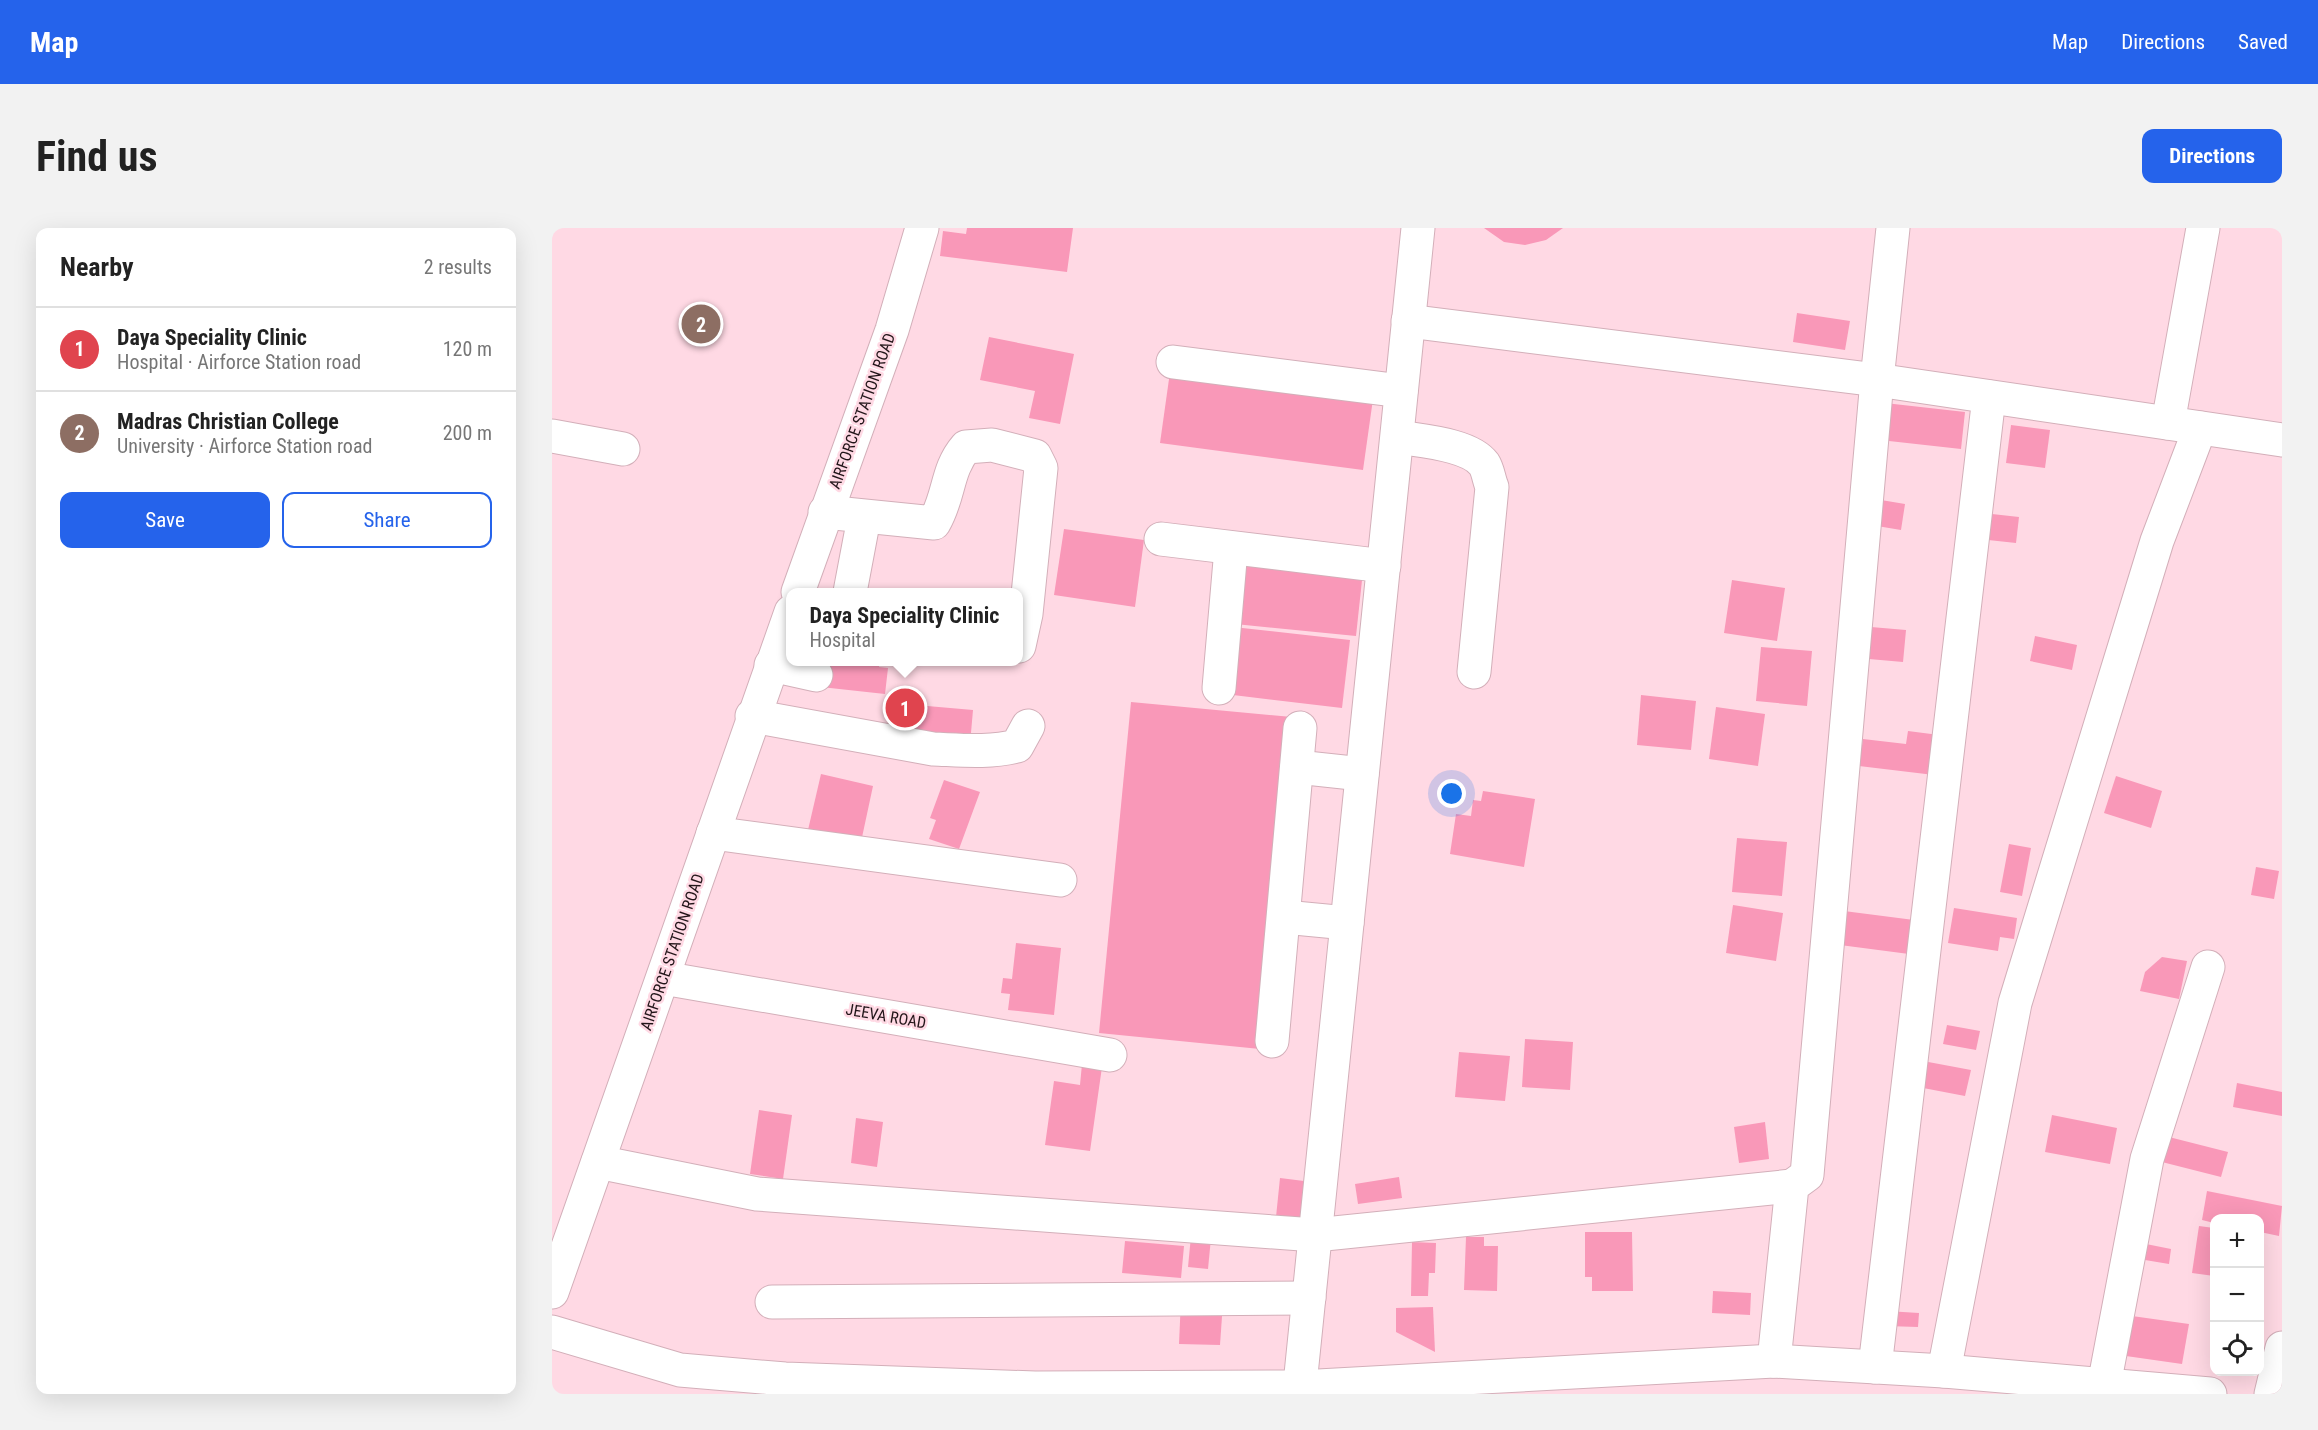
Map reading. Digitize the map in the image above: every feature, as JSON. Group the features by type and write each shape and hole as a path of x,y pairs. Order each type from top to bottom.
{"street":[{"name":"AIRFORCE STATION ROAD","path":"799,588 892,330 922,228"},
{"path":"1299,1390 1418,228"},
{"path":"598,1162 757,1194 1315,1235 1792,1186 1807,1175 1877,380 1893,228"},
{"path":"1944,1371 2015,1003 2157,541 2184,425 2203,228"},
{"path":"1408,321 1877,380 2282,440"},
{"path":"1173,362 1401,391"},
{"path":"1875,1367 1989,397"},
{"path":"552,436 623,448"},
{"path":"1398,437 1438,443 1464,451 1483,464 1491,487 1474,672"},
{"path":"825,513 934,524 944,507 955,460 966,447 992,445 1035,456 1041,468 1023,628"},
{"path":"851,588 864,518"},
{"path":"1161,539 1384,566"},
{"path":"1219,688 1231,549"},
{"name":"AIRFORCE STATION ROAD","path":"552,1292 663,978 752,716 786,629"},
{"path":"771,665 816,675"},
{"path":"752,716 933,748 960,750 999,750 1017,746 1028,726"},
{"path":"1272,1041 1300,728"},
{"path":"1297,767 1362,774"},
{"path":"713,833 1060,880"},
{"path":"1284,917 1347,923"},
{"path":"2104,1385 2147,1159 2208,967"},
{"name":"JEEVA ROAD","path":"663,978 1110,1055"},
{"path":"1774,1361 1792,1186"},
{"path":"772,1302 1309,1298"},
{"path":"552,1332 680,1370 709,1383 785,1379 1061,1391 1299,1390 1774,1361 1875,1367 1906,1382 1944,1371 2210,1394"},
{"path":"2271,1394 2282,1348"}],"building":[{"path":"967,228 1073,228 1067,272 940,256 943,231 966,234"},
{"path":"1484,228 1563,228 1546,240 1525,245 1504,242"},
{"path":"1797,313 1850,321 1845,350 1793,342"},
{"path":"989,337 1074,354 1060,424 1029,418 1035,391 980,380"},
{"path":"1170,372 1373,399 1363,470 1160,443"},
{"path":"1885,403 1965,412 1961,449 1880,440"},
{"path":"2011,425 2050,430 2045,468 2006,463"},
{"path":"1875,499 1905,504 1901,530 1871,525"},
{"path":"1983,513 2019,517 2016,543 1979,539"},
{"path":"1064,529 1144,540 1135,607 1054,595"},
{"path":"1242,560 1363,571 1356,636 1235,624"},
{"path":"1732,580 1785,588 1777,641 1724,633"},
{"path":"1233,627 1350,640 1342,708 1233,695"},
{"path":"1871,627 1906,630 1903,662 1869,659"},
{"path":"2035,636 2077,645 2072,670 2030,661"},
{"path":"1761,647 1812,651 1807,706 1756,701"},
{"path":"823,666 888,668 885,694 821,687"},
{"path":"1641,695 1696,701 1691,750 1637,745"},
{"path":"1131,702 1292,717 1260,1049 1099,1033"},
{"path":"893,703 973,710 970,744 890,737"},
{"path":"1716,707 1765,714 1758,766 1709,759"},
{"path":"1908,731 1939,735 1934,775 1859,766 1863,739 1906,744"},
{"path":"821,774 873,786 861,842 808,830"},
{"path":"2116,776 2162,791 2151,828 2104,813"},
{"path":"944,780 980,792 959,849 929,839 936,820 930,818"},
{"path":"1483,791 1535,799 1524,867 1450,854 1456,814 1471,816 1473,800 1481,801"},
{"path":"1737,838 1787,842 1782,896 1732,892"},
{"path":"2009,844 2031,848 2022,896 2000,892"},
{"path":"2256,867 2279,871 2274,899 2251,895"},
{"path":"1733,905 1783,913 1776,961 1726,953"},
{"path":"1954,908 2017,918 2014,939 2000,937 1998,951 1948,943"},
{"path":"1844,911 1914,920 1909,954 1840,945"},
{"path":"1016,943 1061,948 1054,1015 1008,1010 1010,994 1001,993 1003,978 1012,979"},
{"path":"2162,957 2187,961 2179,999 2140,991 2145,972"},
{"path":"1947,1025 1980,1031 1976,1050 1943,1044"},
{"path":"1525,1039 1573,1042 1570,1090 1522,1087"},
{"path":"1459,1052 1510,1056 1505,1101 1455,1097"},
{"path":"1923,1061 1971,1070 1965,1096 1918,1087"},
{"path":"1082,1064 1102,1067 1090,1151 1045,1145 1054,1081 1080,1085"},
{"path":"2237,1083 2282,1092 2282,1116 2233,1107"},
{"path":"759,1110 792,1115 783,1179 750,1174"},
{"path":"2052,1115 2117,1128 2110,1164 2045,1152"},
{"path":"856,1118 883,1122 877,1167 851,1163"},
{"path":"1765,1122 1769,1159 1739,1163 1734,1127"},
{"path":"2165,1136 2228,1152 2221,1177 2158,1161"},
{"path":"1399,1177 1402,1198 1358,1204 1355,1184"},
{"path":"1280,1178 1304,1181 1300,1220 1276,1217"},
{"path":"2207,1191 2282,1206 2279,1236 2264,1233 2264,1214 2210,1214 2210,1222 2202,1220"},
{"path":"2199,1226 2210,1227 2210,1275 2192,1273"},
{"path":"1585,1232 1632,1232 1633,1291 1592,1291 1592,1277 1585,1277"},
{"path":"1191,1236 1211,1238 1208,1269 1188,1267"},
{"path":"1466,1237 1484,1237 1484,1246 1498,1246 1497,1291 1464,1290"},
{"path":"1125,1241 1184,1246 1181,1278 1122,1273"},
{"path":"1412,1242 1436,1243 1435,1273 1429,1273 1428,1296 1411,1296"},
{"path":"2136,1242 2171,1249 2169,1264 2133,1258"},
{"path":"1713,1291 1751,1293 1750,1315 1712,1313"},
{"path":"1181,1299 1223,1302 1220,1345 1179,1344"},
{"path":"1433,1307 1435,1352 1396,1332 1396,1308"},
{"path":"1887,1311 1919,1313 1918,1327 1886,1326"},
{"path":"2132,1316 2189,1324 2182,1364 2126,1356"}],"place":[{"name":"Madras Christian College","path":"701,324"},
{"name":"Daya Speciality Clinic","path":"905,708"}]}
